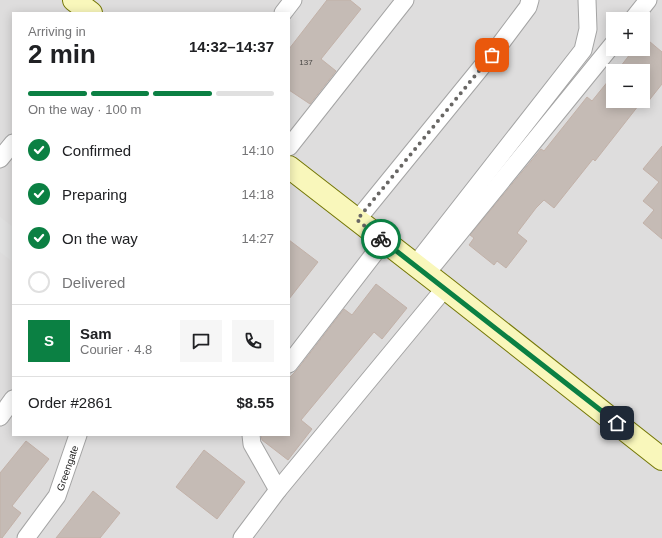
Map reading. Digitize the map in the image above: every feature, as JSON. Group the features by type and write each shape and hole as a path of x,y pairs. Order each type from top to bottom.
{"street":[{"path":"74,0 90,12"},
{"path":"284,12 293,0"},
{"path":"290,146 405,0"},
{"path":"357,220 501,43 528,6 530,0"},
{"path":"420,269 583,50 588,29 587,0"},
{"path":"639,12 648,0"},
{"path":"420,269 606,52"},
{"path":"0,159 12,144"},
{"path":"290,168 662,459"},
{"path":"290,363 384,241"},
{"path":"242,538 278,490 445,288"},
{"path":"0,417 12,400"},
{"name":"Greengate","path":"26,538 57,496 78,436"},
{"path":"251,436 252,444 278,490"}],"shaded area":[{"path":"0,0 662,0 662,538 0,538"},
{"path":"0,217 12,226 12,261 0,252"}],"building":[{"path":"327,0 350,0 361,9 321,59 336,71 310,104 290,91 290,48"},
{"path":"650,42 662,52 662,84 650,99 650,64 622,64 629,56 650,56"},
{"path":"606,84 606,108 637,108 595,161 593,159 554,208 544,200 536,208 517,233 527,241 506,268 497,261 494,265 469,245 474,238 470,235 541,149 544,151 587,97 592,101"},
{"path":"662,146 662,239 643,223 654,210 643,201 659,182 643,169"},
{"path":"290,241 318,262 290,298"},
{"path":"376,284 407,308 382,339 374,332 301,420 312,429 288,460 262,440 261,436 290,436 290,377 344,309 352,315"},
{"path":"26,441 49,459 12,506 21,513 2,538 0,538 0,473"},
{"path":"204,450 245,482 217,519 176,487"},
{"path":"93,491 120,513 100,538 56,538"}],"way so far":[{"path":"381,239 357,220 492,55"}],"route":[{"path":"381,239 617,423"}]}
